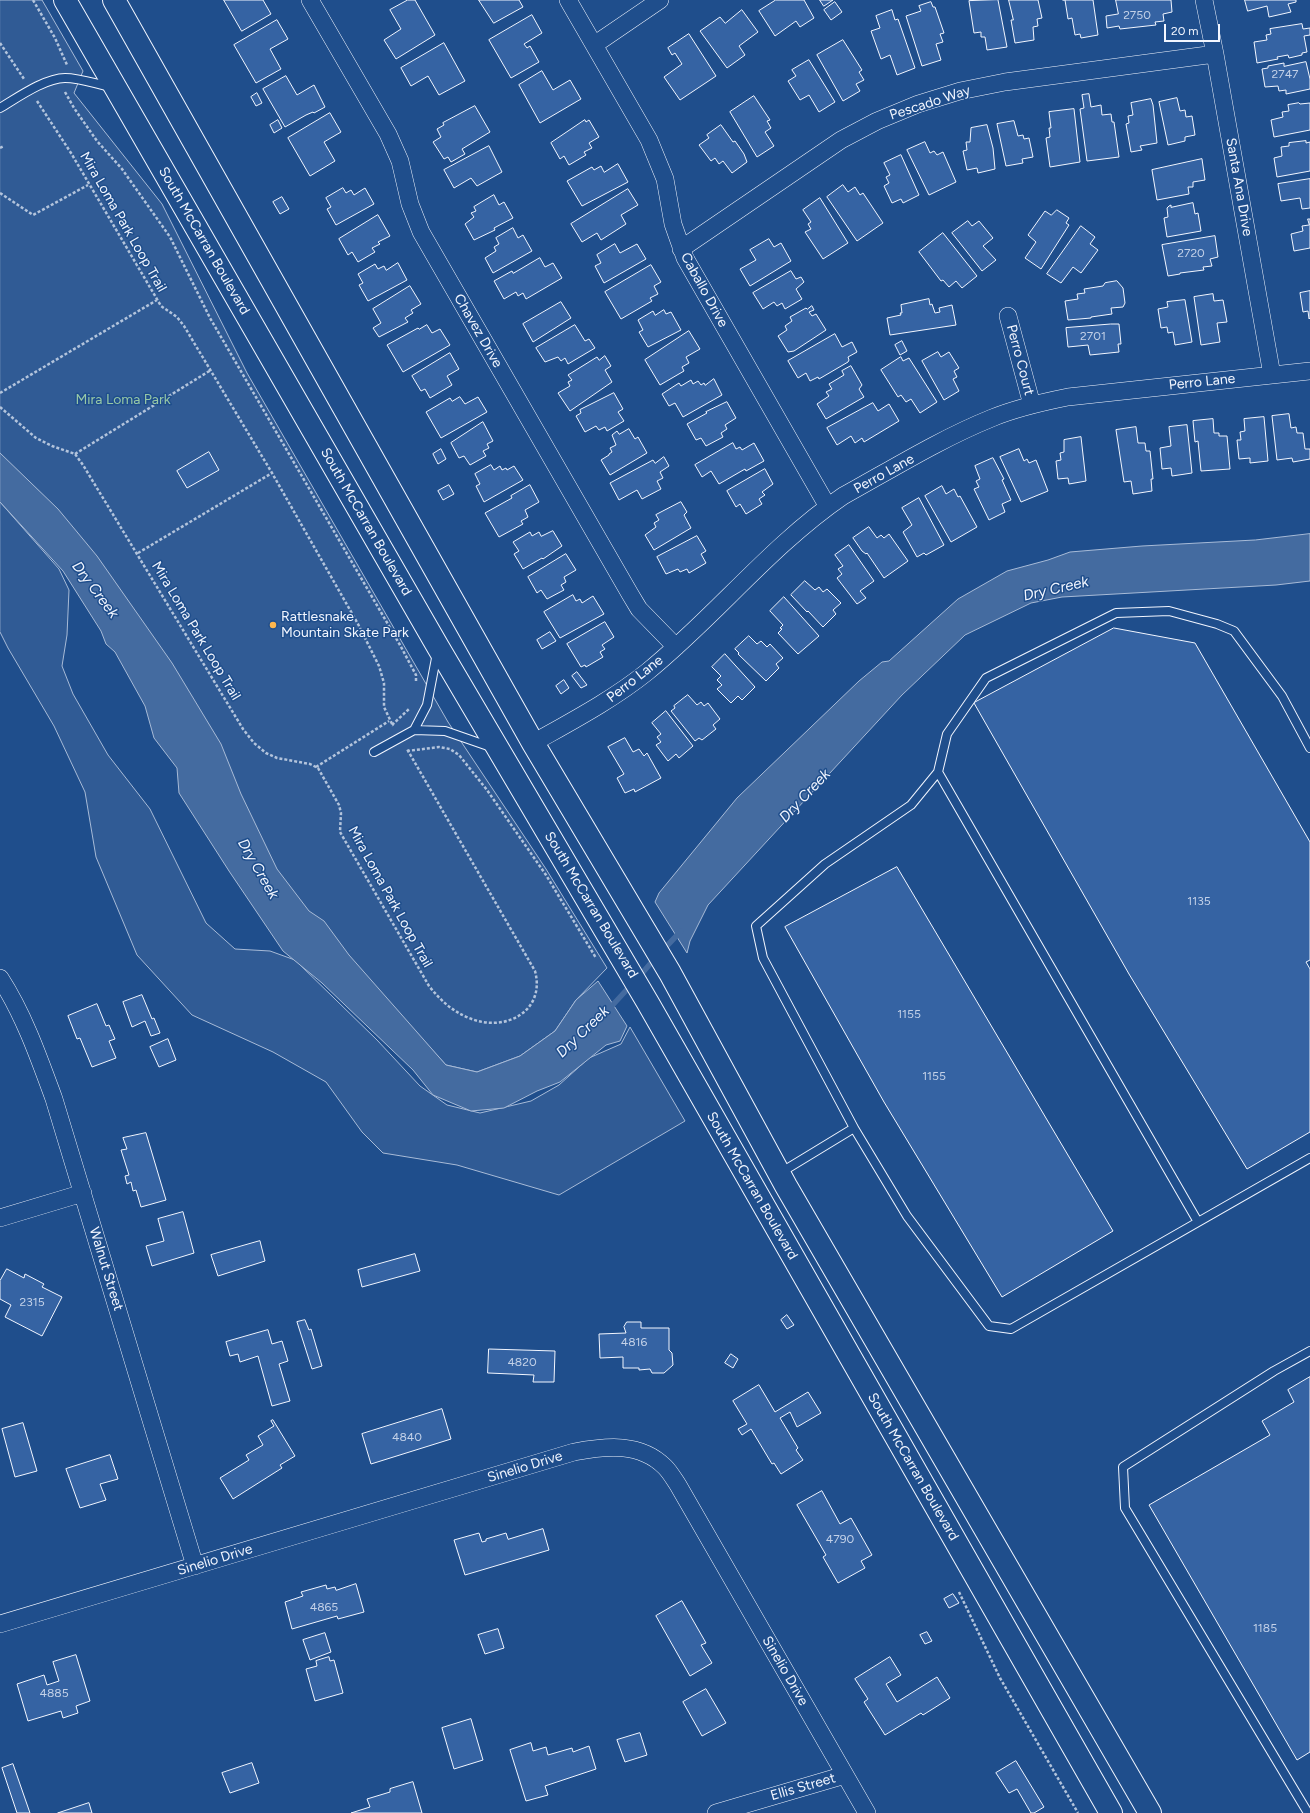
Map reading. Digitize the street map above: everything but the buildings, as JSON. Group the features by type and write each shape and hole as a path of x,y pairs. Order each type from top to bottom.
{"main road":[{"name":"South McCarran Boulevard","path":"65,0 438,646 619,952 1111,1813"},
{"name":"South McCarran Boulevard","path":"114,0 533,742 670,973 779,1174 1150,1813"}],"street":[{"name":"Chavez Drive","path":"310,0 388,134 400,161 410,204 421,232 630,594 639,608 676,647"},
{"name":"Caballo Drive","path":"568,0 649,140 665,179 673,224 681,249 828,507"},
{"path":"594,45 660,0"},
{"name":"Santa Ana Drive","path":"1204,0 1272,375"},
{"name":"Pescado Way","path":"681,249 841,140 877,121 918,104 960,91 1005,82 1215,54"},
{"name":"Perro Court","path":"1008,316 1032,405"},
{"name":"Perro Lane","path":"533,742 609,700 647,672 676,647 793,534 843,496 957,433 993,417 1032,405 1068,397 1310,371"},
{"name":"Walnut Street","path":"0,978 9,993 34,1046 54,1099 195,1566"},
{"path":"0,1218 83,1193"},
{"name":"Sinelio Drive","path":"0,1624 574,1452 601,1447 621,1447 643,1452 664,1467 678,1485 867,1813"},
{"name":"Ellis Street","path":"716,1813 845,1775"}],"lane":[{"path":"0,108 31,90 56,79 66,78 114,87"},
{"path":"1310,748 1282,696 1234,631 1217,624 1169,611 1116,613 986,678 947,734 938,772 911,805 825,864 756,926 763,958 854,1128 907,1216 989,1326 1011,1329 1310,1158"},
{"path":"414,730 427,705 438,646"},
{"path":"374,752 414,730 445,731 499,750"},
{"path":"938,772 1198,1222"},
{"path":"779,1174 854,1128"},
{"path":"1308,1813 1125,1508 1123,1467 1274,1371 1310,1351"}],"path":[{"path":"33,0 55,38 68,68"},
{"name":"Mira Loma Park Loop Trail","path":"0,43 71,153 157,300 161,306 169,310 180,321 211,370 342,593 379,666 384,683 384,707 392,725 412,706"},
{"path":"63,90 97,141 122,169 170,238 210,318 400,645 416,675 417,686"},
{"path":"0,148 4,146"},
{"path":"0,193 33,215 88,184"},
{"path":"0,393 157,300"},
{"path":"0,406 36,438 52,446 75,454 211,370"},
{"name":"Mira Loma Park Loop Trail","path":"75,454 138,553 243,729 254,743 266,753 277,758 310,764 316,767 325,778 339,805 341,813 340,832 429,986 440,1000 454,1011 471,1019 500,1022 515,1018 526,1012 534,1002 537,993 538,981 536,971 407,750 439,746 450,749 459,755 488,790 546,875 596,959"},
{"path":"138,553 272,473"},
{"path":"316,767 389,721"}],"shaded area":[{"name":"Mira Loma Park","path":"0,0 42,0 83,71 74,93 162,204 247,373 448,722 546,869 607,968 576,1000 555,1031 520,1056 477,1072 446,1065 280,884 88,553 38,490 0,457"},
{"path":"0,502 59,569 69,590 67,635 62,666 73,694 108,755 150,809 206,923 235,949 270,951 295,960 377,1040 420,1086 447,1105 480,1113 531,1101 559,1085 589,1058 621,1044 630,1027 685,1121 559,1195 457,1165 383,1153 362,1132 326,1082 273,1052 192,1015 137,955 96,857 85,792 54,726 0,632"}],"water":[{"path":"0,453 58,509 97,556 172,663 221,744 241,794 277,869 309,911 324,921 349,955 446,1065 477,1072 520,1056 555,1031 576,1000 598,981 627,1026 620,1041 606,1045 560,1082 537,1091 504,1108 471,1111 433,1095 413,1070 322,983 283,951 229,871 179,793 177,768 154,738 145,706 115,652 106,644 101,631 63,571 0,502"},
{"path":"1310,534 1310,581 1276,585 1062,597 1031,603 965,635 902,695 708,905 690,941 687,953 655,902 659,893 737,798 859,681 882,662 889,661 958,599 1007,571 1048,560 1070,552 1142,546 1255,540"}],"waterway":[{"name":"Dry Creek","path":"662,951 681,931"},
{"name":"Dry Creek","path":"638,978 656,957"},
{"name":"Dry Creek","path":"609,1009 632,984"}],"place":[{"name":"Rattlesnake Mountain Skate Park","path":"273,625"}]}
